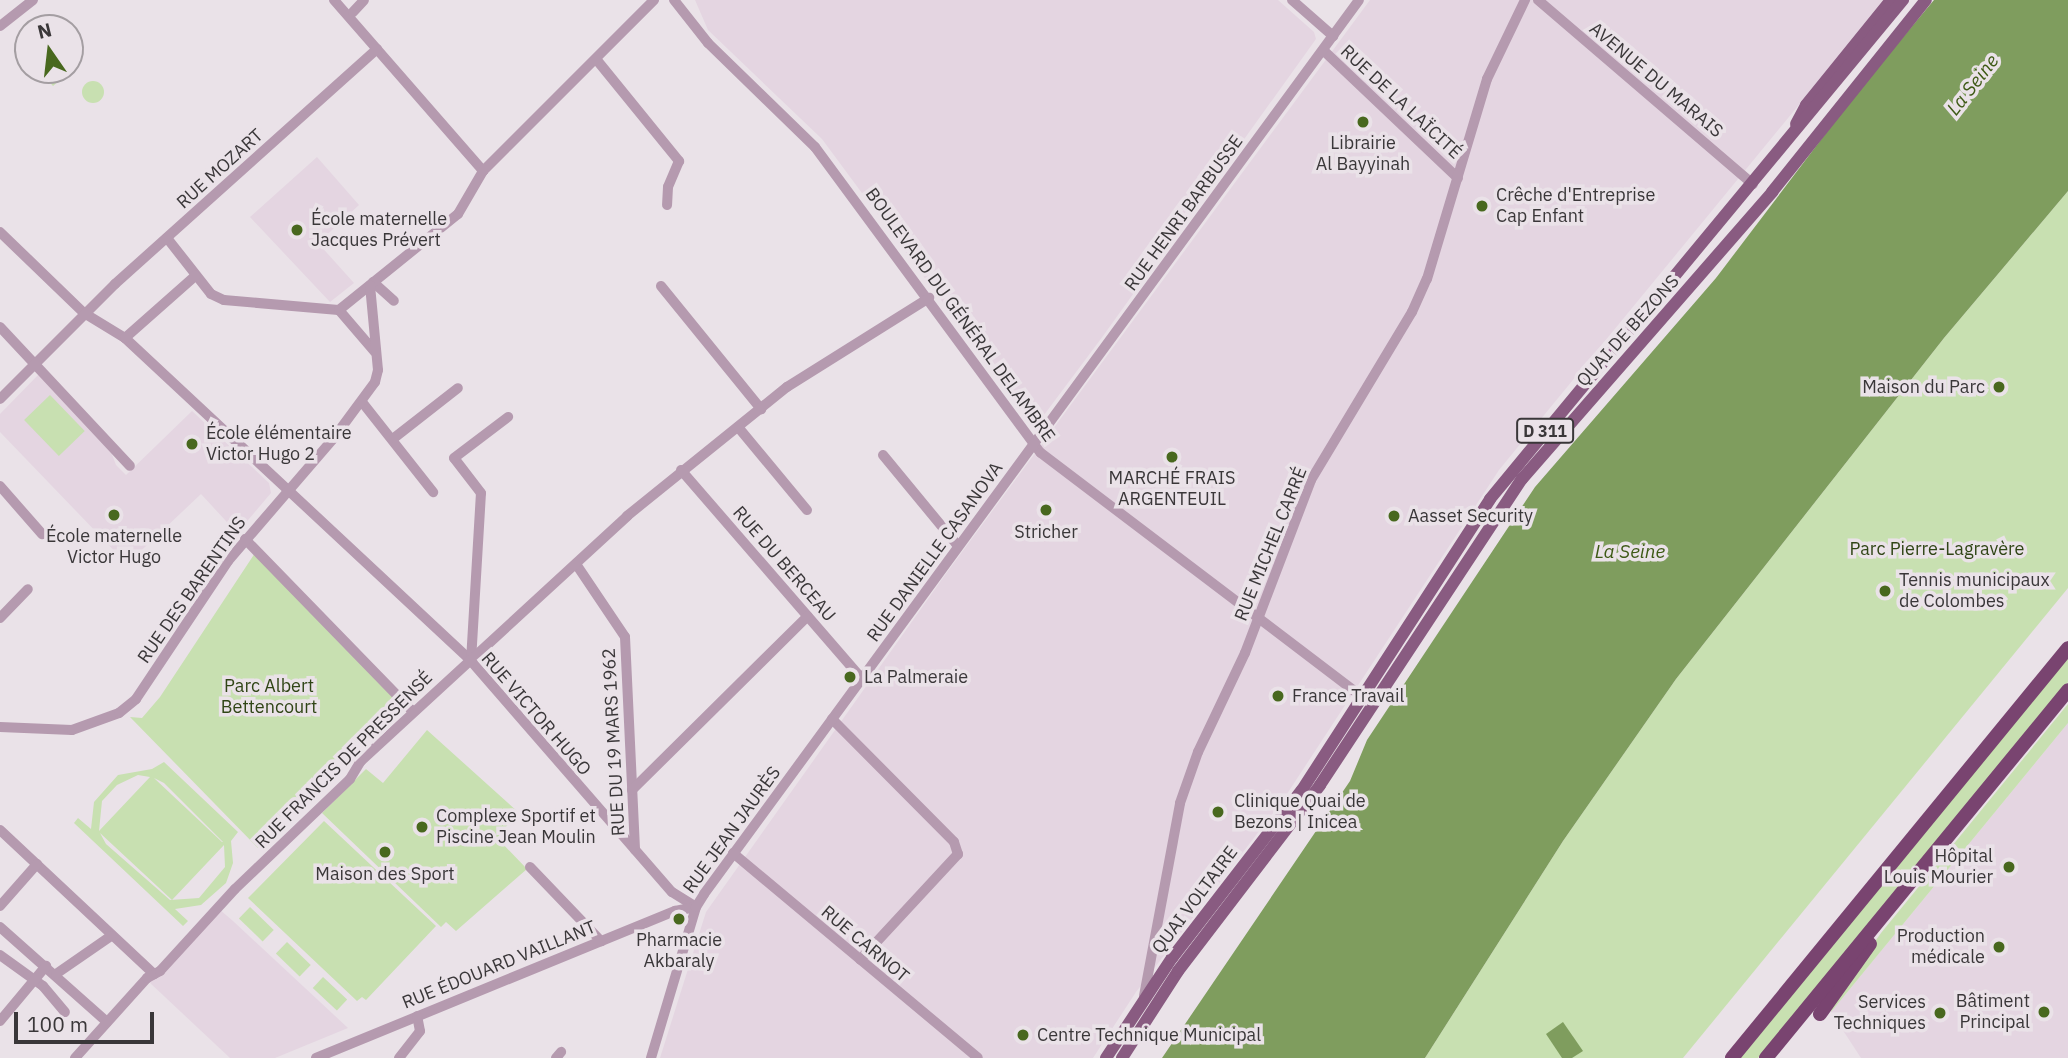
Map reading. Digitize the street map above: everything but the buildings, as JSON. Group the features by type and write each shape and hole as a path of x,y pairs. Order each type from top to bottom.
{"highway":[{"path":"1732,1058 2068,648"},
{"path":"1766,1058 2068,690"},
{"path":"1820,1014 1872,941 1870,931"}],"main road":[{"name":"D 311","path":"1793,135 1806,105 1891,0"},
{"name":"QUAI DE BEZONS","path":"1369,700 1518,463 1754,184 1903,0"},
{"name":"QUAI DE BEZONS","path":"1369,700 1390,678 1522,479 1745,224 1926,0"},
{"path":"1745,224 1754,184 1787,174"},
{"name":"QUAI VOLTAIRE","path":"1122,1058 1178,971 1297,817 1361,722 1369,700"},
{"name":"QUAI VOLTAIRE","path":"1106,1058 1143,1001 1369,700"}],"street":[{"path":"0,26 33,0"},
{"path":"334,0 351,14 377,49 483,171"},
{"path":"351,14 364,0"},
{"path":"167,238 195,276 211,293 224,300 340,310 458,214 483,171 654,0"},
{"name":"BOULEVARD DU GÉNÉRAL DELAMBRE","path":"674,0 694,24 815,147 929,298 1034,444 1258,616 1271,630 1369,700"},
{"name":"BOULEVARD DU GÉNÉRAL DELAMBRE","path":"684,0 694,24"},
{"path":"1292,0 1333,36"},
{"name":"RUE HENRI BARBUSSE","path":"1034,444 1359,0"},
{"name":"RUE MICHEL CARRÉ","path":"1143,1001 1180,803 1311,481 1412,312 1458,178 1487,79 1524,0"},
{"name":"AVENUE DU MARAIS","path":"1538,0 1754,184"},
{"name":"RUE MOZART","path":"0,399 84,313 377,49"},
{"name":"RUE DE LA LAÏCITÉ","path":"1322,50 1458,178"},
{"path":"596,59 679,161 667,205"},
{"name":"RUE VICTOR HUGO","path":"0,232 84,313 125,338 471,661 673,892 696,907"},
{"path":"125,338 195,276"},
{"path":"372,284 394,301"},
{"name":"RUE DES BARENTINS","path":"0,727 72,730 102,721 136,699 244,539 362,401 374,382 376,352 372,284"},
{"path":"661,286 761,409"},
{"name":"RUE FRANCIS DE PRESSENSÉ","path":"75,1058 107,1022 412,711 471,661 681,470 761,409 929,298"},
{"path":"340,310 376,352"},
{"path":"0,327 130,466"},
{"path":"394,438 458,388"},
{"path":"362,401 394,438 433,492"},
{"path":"471,661 481,494 454,458 508,417"},
{"path":"738,427 807,510"},
{"name":"RUE DANIELLE CASANOVA","path":"862,679 1034,444"},
{"path":"883,455 958,547"},
{"name":"RUE DU BERCEAU","path":"681,470 862,679"},
{"path":"0,486 42,534"},
{"path":"244,539 412,711"},
{"name":"RUE DU 19 MARS 1962","path":"576,564 625,637 635,850"},
{"path":"0,618 28,589"},
{"path":"632,790 808,616"},
{"name":"RUE JEAN JAURÈS","path":"650,1058 696,907 862,679"},
{"path":"832,719 954,842 958,854 860,960"},
{"path":"0,830 154,974"},
{"name":"RUE CARNOT","path":"733,853 978,1058"},
{"path":"0,906 37,864"},
{"path":"530,867 601,940"},
{"name":"RUE ÉDOUARD VAILLANT","path":"316,1058 601,940 696,907"},
{"path":"0,927 57,974 107,1022"},
{"path":"57,974 111,936"},
{"path":"0,956 34,980 65,1012"},
{"path":"0,1021 46,966"},
{"path":"399,1058 420,1031 417,1016"}],"shaded area":[{"path":"695,0 1278,0 1314,32 1316,39 1103,336 1041,419 1032,423 822,139 708,30"},
{"path":"1370,0 1885,0 1499,470 1283,800 1136,992 1093,1058 660,1058 706,912 945,575"},
{"name":"École maternelle Jacques Prévert","path":"317,157 359,205 318,243 354,283 330,302 250,217"},
{"path":"40,373 108,444 116,465 126,475 192,411 269,483 271,493 237,533 201,494 127,564 0,432 0,414"},
{"name":"Hôpital Louis Mourier","path":"2068,723 2068,1058 1861,1058 1831,1012"},
{"path":"219,909 348,1028 275,1058 230,1058 149,982"}],"green space":[{"path":"89,81 97,81 104,88 104,96 97,103 89,103 82,96 82,88"},
{"name":"Parc Pierre-Lagravère","path":"2068,191 2068,588 1683,1058 1425,1058 1563,841 1676,679 1944,338"},
{"path":"50,395 85,431 59,456 24,420"},
{"name":"Parc Albert Bettencourt","path":"255,553 410,703 387,725 375,725 320,777 263,834 266,839 258,848 130,717 142,718 160,697"},
{"path":"2068,656 2068,682 1758,1058 1739,1058"},
{"path":"2068,704 2068,723 1831,1012 1833,1000 1881,933"},
{"name":"Complexe Sportif et Piscine Jean Moulin","path":"427,730 518,812 497,838 527,869 456,931 446,922 441,927 322,813 366,769 383,783"},
{"path":"164,762 238,832 231,841 233,863 226,883 201,905 175,909 188,921 183,926 74,823 78,818 91,829 94,802 118,775 152,769","holes":["138,775 150,777 99,831 102,801 117,785","154,778 164,783 222,842","100,833 172,900 106,844","224,845 225,867 199,898 172,900"]},
{"path":"324,821 436,926 366,1000 362,997 357,1001 248,898"},
{"path":"250,907 274,930 263,941 239,919"},
{"path":"287,942 311,965 300,976 276,954"},
{"path":"323,977 347,1000 337,1010 313,988"}],"water":[{"name":"La Seine","path":"1934,0 2068,0 2068,191 1944,338 1676,679 1563,841 1425,1058 1162,1058 1350,781 1367,740 1535,487 1716,278 1858,91"},
{"path":"1563,1022 1583,1051 1572,1058 1562,1058 1546,1034"}],"place":[{"name":"Librairie Al Bayyinah","path":"1363,122"},
{"name":"Crêche d'Entreprise Cap Enfant","path":"1482,206"},
{"name":"École maternelle Jacques Prévert","path":"297,230"},
{"name":"Maison du Parc","path":"1999,387"},
{"name":"École élémentaire Victor Hugo 2","path":"192,444"},
{"name":"MARCHÉ FRAIS ARGENTEUIL","path":"1172,457"},
{"name":"Stricher","path":"1046,510"},
{"name":"École maternelle Victor Hugo","path":"114,515"},
{"name":"Aasset Security","path":"1394,516"},
{"name":"Tennis municipaux de Colombes","path":"1885,591"},
{"name":"La Palmeraie","path":"850,677"},
{"name":"France Travail","path":"1278,696"},
{"name":"Clinique Quai de Bezons | Inicea","path":"1218,812"},
{"name":"Complexe Sportif et Piscine Jean Moulin","path":"422,827"},
{"name":"Maison des Sport","path":"385,852"},
{"name":"Hôpital Louis Mourier","path":"2009,867"},
{"name":"Pharmacie Akbaraly","path":"679,919"},
{"name":"Production médicale","path":"1999,947"},
{"name":"Bâtiment Principal","path":"2044,1012"},
{"name":"Services Techniques","path":"1940,1013"},
{"name":"Centre Technique Municipal","path":"1023,1035"}]}
